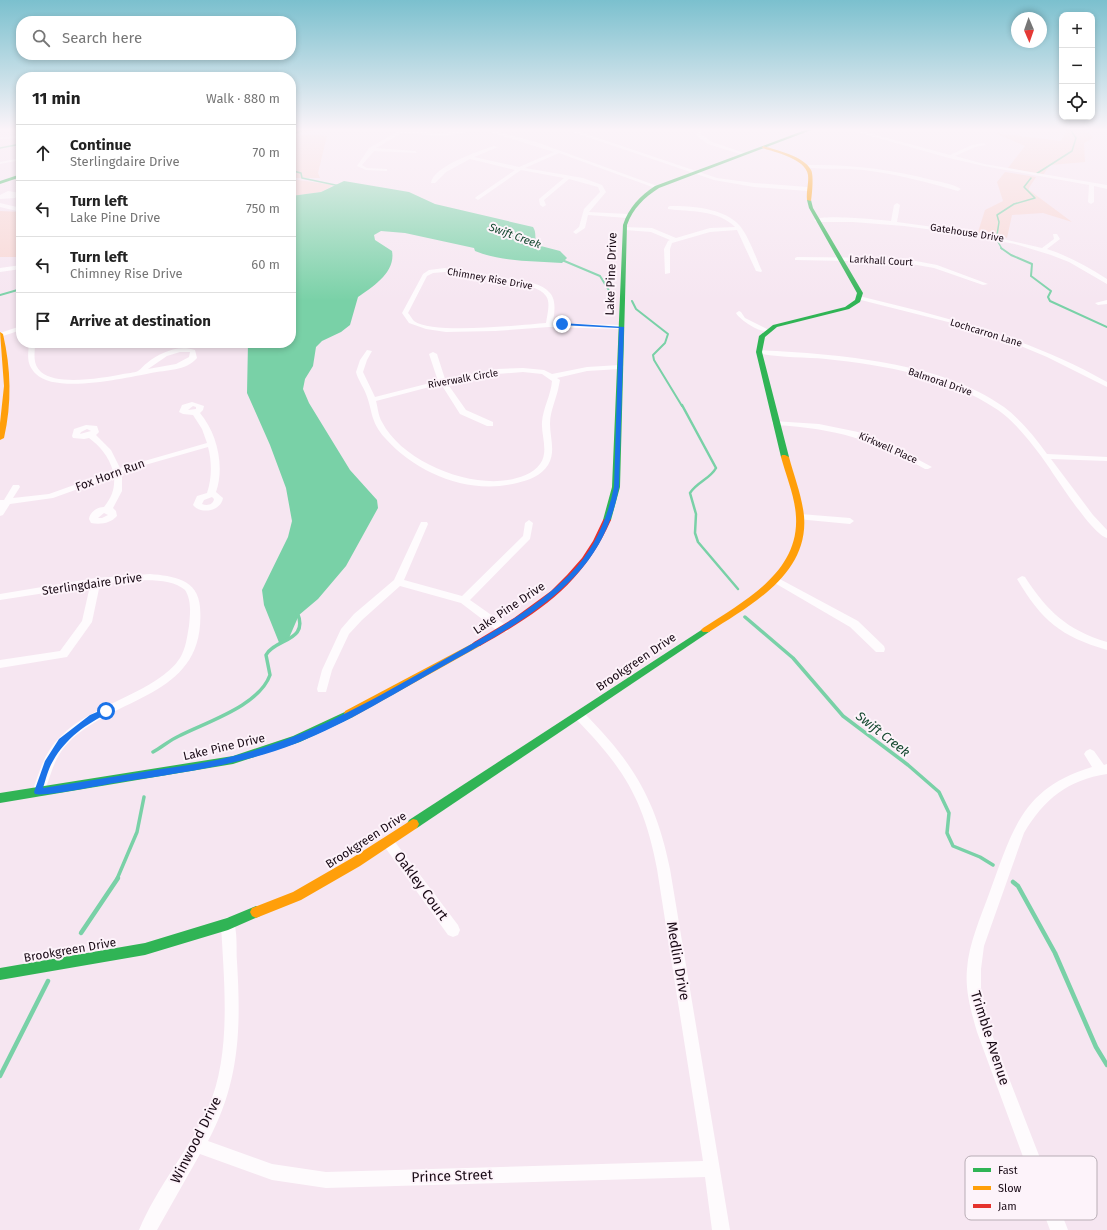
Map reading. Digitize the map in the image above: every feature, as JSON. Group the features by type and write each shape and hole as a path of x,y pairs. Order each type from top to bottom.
{"street":[{"path":"478,198 494,186"},
{"path":"543,205 541,200 556,186"},
{"path":"576,232 582,228 585,213 600,196 602,188 600,186"},
{"path":"739,312 743,319 766,330 787,322 842,310 855,303 859,298 858,288 809,205 807,189 782,186"},
{"path":"947,186 958,189"},
{"path":"1091,202 1092,186"},
{"name":"Lake Pine Drive","path":"0,798 201,766 242,757 276,747 317,731 342,719 503,629 541,602 573,574 595,546 612,511 616,487 625,228 627,216 638,201 657,187"},
{"path":"0,205 16,209"},
{"path":"894,222 897,205"},
{"path":"670,208 698,209 731,220 740,228 758,270"},
{"path":"585,213 627,216"},
{"name":"Gatehouse Drive","path":"817,220 894,222 1007,240 1044,249 1079,263 1107,282"},
{"path":"625,228 652,230 675,240"},
{"path":"668,273 667,246 675,240 710,230 740,228"},
{"path":"1044,249 1057,240 1055,235"},
{"name":"Larkhall Court","path":"797,260 890,259 918,262 935,266 985,284"},
{"path":"0,270 16,268"},
{"name":"Chimney Rise Drive","path":"549,324 551,301 548,294 542,289 528,284 478,279 445,270 435,271 425,275 406,313 407,318 413,323 426,327 452,330 485,330 549,324 621,327"},
{"name":"Lochcarron Lane","path":"859,298 915,312 1013,341 1058,359 1107,385"},
{"path":"1098,303 1107,302"},
{"path":"0,335 16,329"},
{"name":"Brookgreen Drive","path":"0,974 145,949 204,933 297,896 324,882 388,842 754,598 776,580 791,560 796,550 799,536 800,516 759,352 759,341 766,330"},
{"path":"0,335 16,333"},
{"path":"0,335 6,357 8,374 8,398 0,438"},
{"path":"31,348 31,362 40,374 51,379 88,382 140,373 186,362 194,355 192,348"},
{"path":"140,373 161,356 186,348"},
{"path":"369,351 360,365 359,373 372,400 375,417 390,439 430,470 453,479 467,482 507,482 523,478 537,472 546,460 548,453 546,420 555,378"},
{"name":"Balmoral Drive","path":"759,352 826,356 871,363 952,384 988,401 1009,415 1025,431 1088,516 1107,535"},
{"path":"434,354 442,381 463,412 490,424"},
{"name":"Riverwalk Circle","path":"372,400 442,381 526,368 543,371 555,378 620,370"},
{"path":"195,412 202,421 211,444 216,473 215,485 211,494"},
{"name":"Kirkwell Place","path":"776,423 816,425 854,432 878,441 928,467"},
{"path":"91,435 104,448 117,471 118,491 107,510"},
{"name":"Fox Horn Run","path":"4,502 50,496 117,471 211,444"},
{"path":"1045,456 1107,459"},
{"path":"0,513 4,502 16,487"},
{"path":"800,516 850,521"},
{"path":"464,600 527,537 529,523"},
{"path":"322,689 330,663 345,632 358,617 398,582 424,524"},
{"name":"Sterlingdaire Drive","path":"0,597 144,576 166,578 185,584 190,590 196,607 191,646 183,662 158,684 93,717 62,741 48,761 38,792"},
{"path":"1022,579 1036,602 1058,624 1078,636 1107,646"},
{"path":"776,580 854,624 880,649"},
{"path":"398,582 464,600 503,629"},
{"path":"0,664 62,654 87,622 95,583"},
{"name":"Medlin Drive","path":"578,715 603,738 625,766 640,791 653,822 681,976 721,1230"},
{"name":"Trimble Avenue","path":"1031,1156 984,1032 974,1000 972,985 974,962 977,946 1018,831 1028,814 1046,794 1065,781 1081,774 1103,769 1090,754"},
{"name":"Oakley Court","path":"388,842 453,930"},
{"name":"Winwood Drive","path":"148,1230 197,1145 221,1093 227,1063 231,995 228,924"},
{"name":"Prince Street","path":"197,1145 272,1172 326,1180 712,1169"},
{"name":"Trimble Avenue","path":"1055,1220 1059,1230"}],"shaded area":[{"path":"296,186 331,186 321,192 296,195"},
{"path":"998,186 1030,186 1029,190 1072,222 1043,213 1012,215 1007,238 981,234 978,232 985,210 1003,201"},
{"path":"0,211 16,212 16,257 0,257"}],"water":[{"path":"333,186 376,186 409,192 435,204 533,227 537,245 560,251 567,258 562,263 507,259 485,255 475,251 474,248 405,233 381,231 374,235 375,240 392,251 390,266 387,272 376,284 358,297 350,325 341,332 322,341 316,347 313,366 305,379 303,389 309,403 350,470 377,500 378,508 346,566 318,599 299,615 289,638 280,645 264,605 262,590 288,537 292,521 286,488 270,445 247,393 248,348 296,348 296,195 321,192"}],"waterway":[{"path":"997,235 999,222 997,215 1014,204 1035,198 1024,186"},
{"path":"997,240 1002,249"},
{"path":"1002,249 1011,255 1032,264 1031,276 1051,291 1048,297 1050,301 1107,327"},
{"name":"Swift Creek","path":"562,260 600,276 610,292 615,294"},
{"path":"0,295 16,290"},
{"name":"Swift Creek","path":"632,301 636,309 668,334 665,343 653,355 654,360 682,406"},
{"name":"Swift Creek","path":"682,405 716,468 690,493 696,514 695,533 698,542 738,589"},
{"path":"153,752 176,738 230,712 255,696 264,686 270,675 266,655 276,645 290,638 299,629 300,622 297,612"},
{"name":"Swift Creek","path":"745,617 793,658 843,716 908,765 939,792 949,813 947,833 953,846 980,857 993,865"},
{"path":"117,879 137,832 144,797"},
{"path":"81,933 118,878"},
{"name":"Swift Creek","path":"1013,882 1018,886 1055,953 1096,1047 1107,1065"},
{"path":"0,1076 48,981"}],"traffic: fast":[{"path":"607,520 616,487 625,225 630,213 637,203 659,186"},
{"path":"785,457 759,352 762,336 775,326 847,308 858,301 860,293 811,208 809,200"},
{"path":"413,824 706,630"},
{"path":"0,798 233,760 296,739 349,714"},
{"path":"0,974 145,949 228,924 256,912"}],"traffic: slow":[{"path":"809,186 809,200"},
{"path":"0,334 7,373 7,399 0,438"},
{"path":"706,630 754,598 770,585 783,571 793,555 799,537 800,517 796,494 785,457"},
{"path":"349,714 477,644"},
{"path":"256,912 297,896 356,862 413,824"}],"traffic: jam":[{"path":"477,644 517,620 554,593 585,560 597,541 607,520"}],"route":[{"path":"106,711 93,717 62,741 48,761 38,792 201,766 242,757 276,747 317,731 342,719 503,629 552,594 585,561 595,546 612,511 616,487 621,327 562,324"}]}
